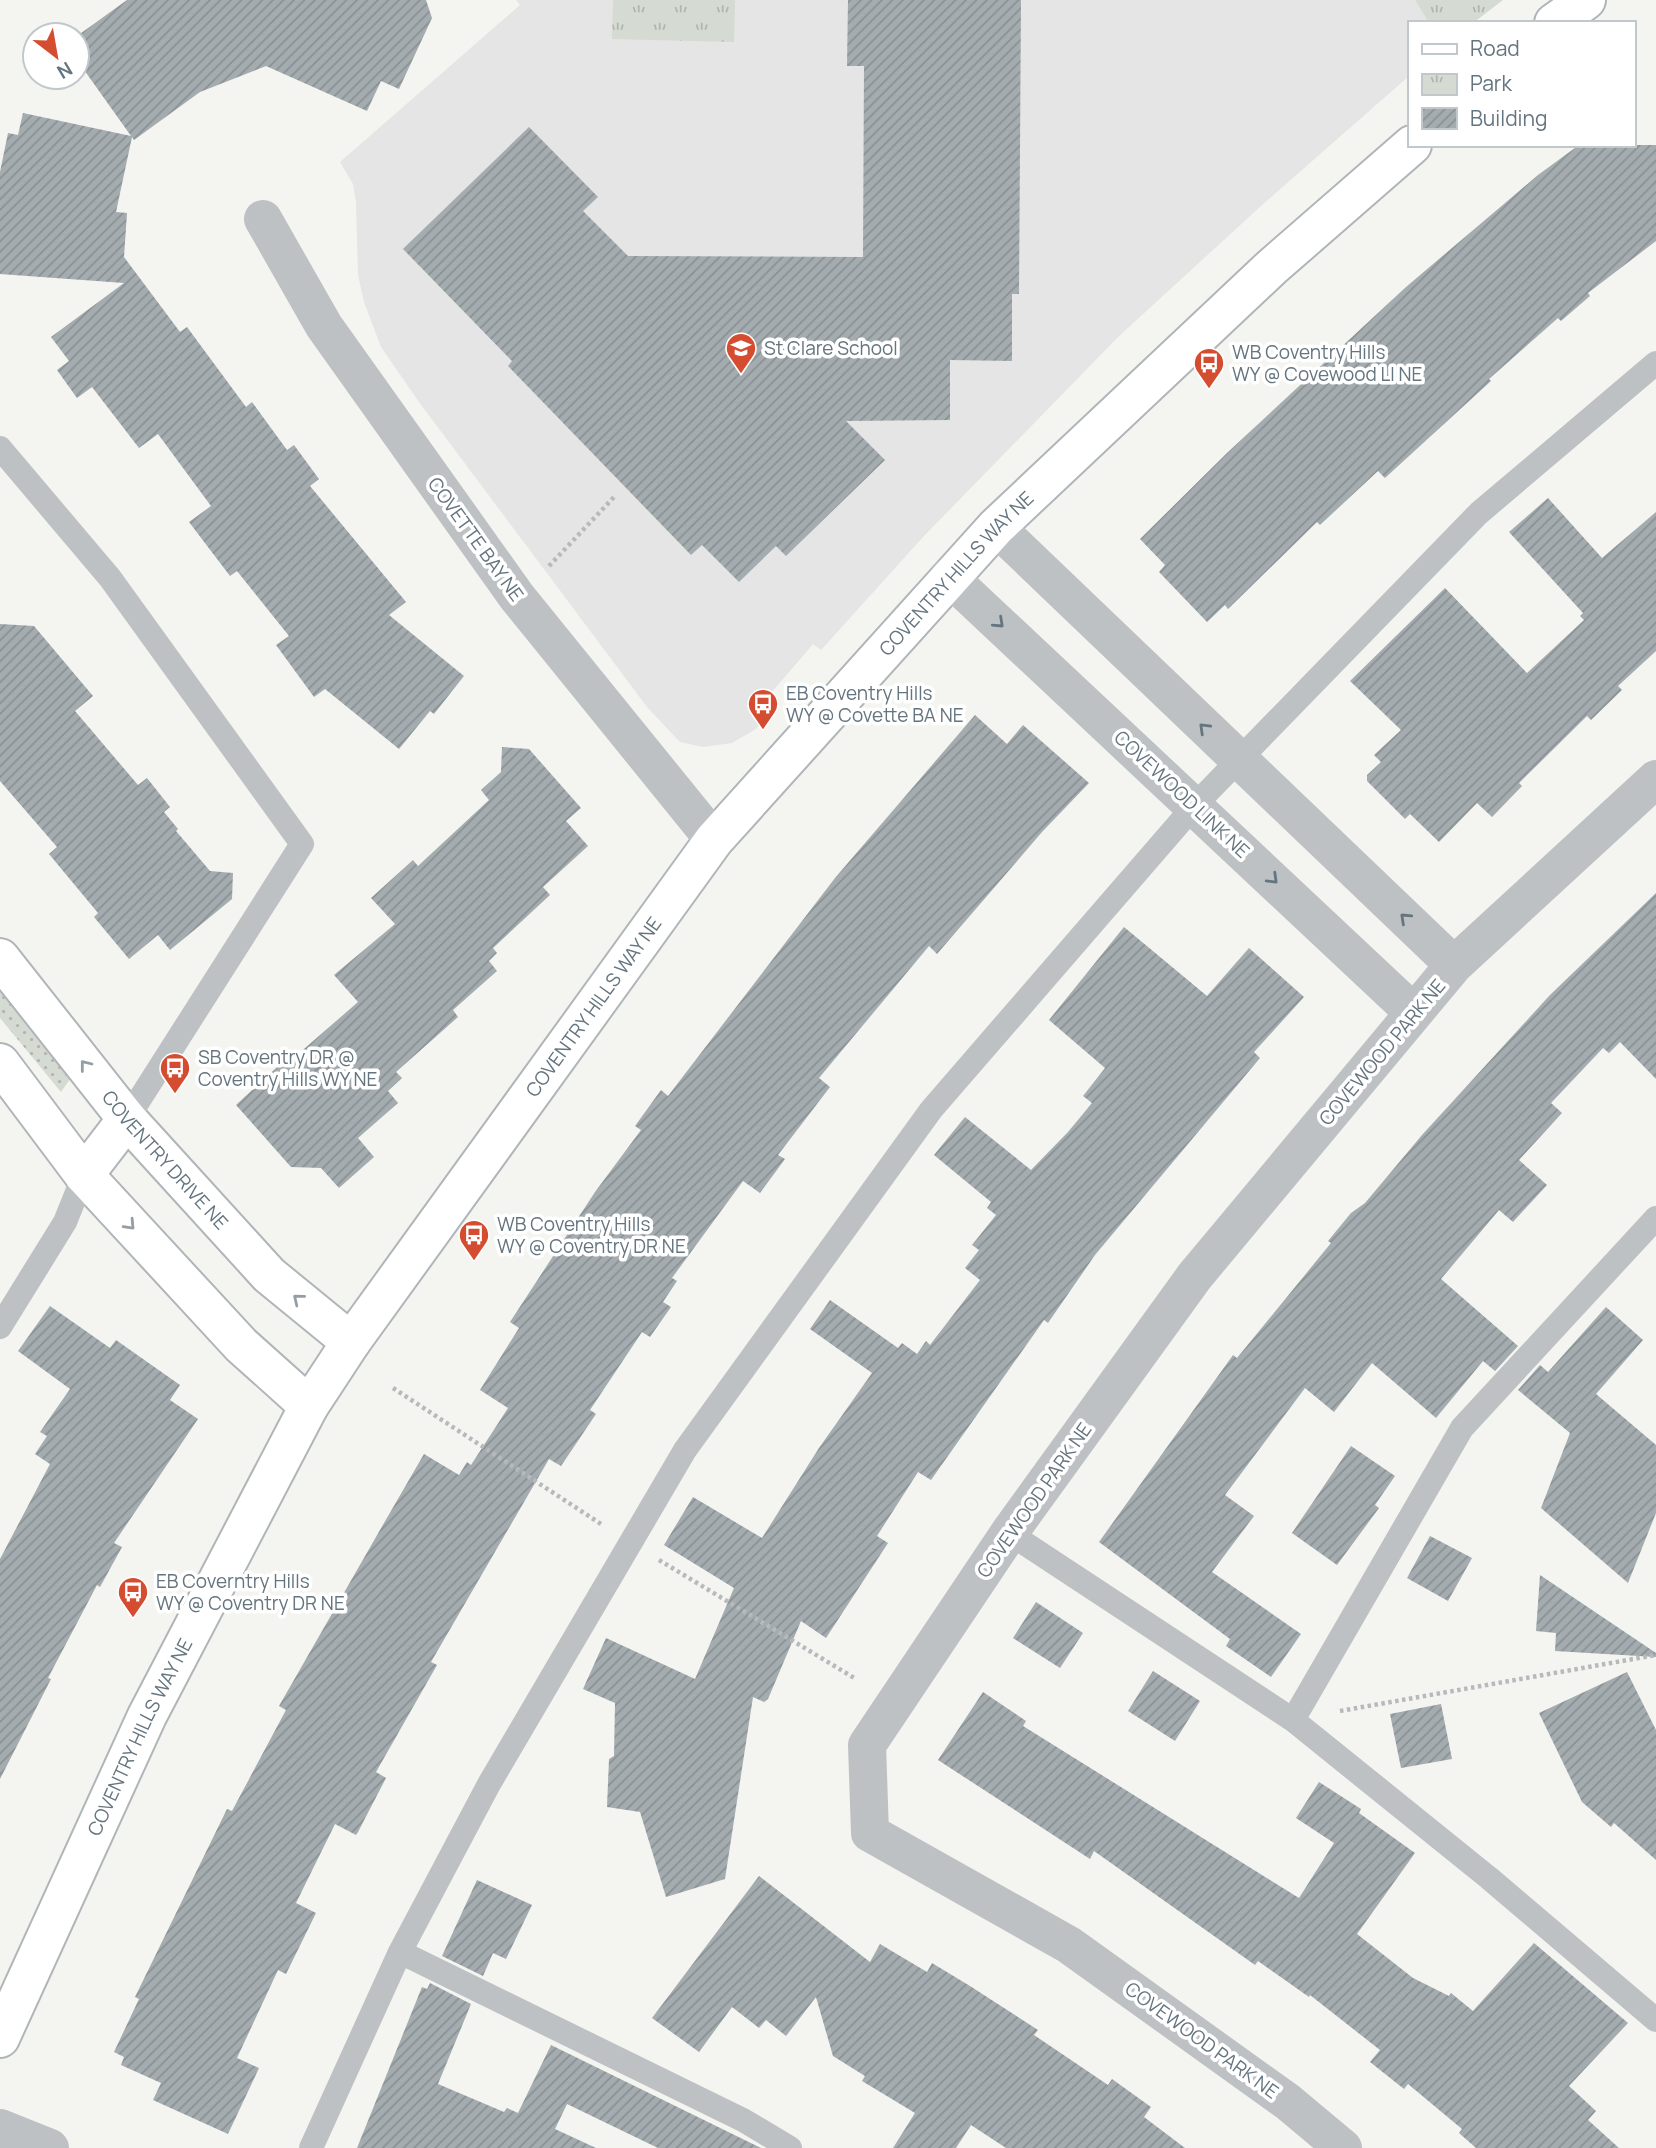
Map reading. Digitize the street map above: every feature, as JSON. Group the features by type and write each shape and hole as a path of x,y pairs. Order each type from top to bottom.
{"street":[{"path":"1557,21 1586,0"},
{"name":"COVENTRY HILLS WAY NE","path":"0,2038 147,1716 309,1406 351,1342 714,841 996,527 1272,267 1410,147"},
{"name":"COVETTE BAY NE","path":"263,219 324,326 517,597 714,841"},
{"path":"996,527 1454,965"},
{"name":"COVEWOOD LINK NE","path":"949,577 1195,804 1414,1013"},
{"name":"COVEWOOD PARK NE","path":"1343,2148 1288,2102 1069,1945 870,1833 867,1745 1009,1533 1194,1277 1454,965 1656,779"},
{"name":"COVENTRY DRIVE NE","path":"0,958 127,1119 269,1275 351,1342"},
{"path":"0,1063 84,1175 241,1345 309,1406"},
{"path":"84,1175 127,1119"},
{"path":"0,2128 50,2148"}],"lane":[{"path":"311,2148 400,1952 489,1784 685,1450 931,1110 1195,804 1479,513 1656,363"},
{"path":"0,448 110,578 302,844 127,1119"},
{"path":"0,1327 65,1222 84,1175"},
{"path":"1293,1720 1462,1427 1656,1218"},
{"path":"1009,1533 1293,1720 1489,1878 1656,2020"},
{"path":"400,1952 743,2120 790,2148"}],"path":[{"path":"541,574 615,496"},
{"path":"393,1388 631,1543 856,1679"},
{"path":"1293,1720 1656,1655"}],"shaded area":[{"name":"St Clare School","path":"516,0 1415,0 1428,21 1408,21 1408,77 1118,337 924,536 821,650 813,644 772,692 779,701 756,729 732,743 703,747 680,742 647,707 419,402 381,347 364,302 358,275 353,184 340,162 520,5"}],"green space":[{"path":"613,0 735,0 734,42 612,39"},
{"path":"1415,0 1503,0 1476,21 1428,21"},
{"path":"0,988 70,1079 61,1092 0,1018"}],"building":[{"path":"127,0 426,0 432,18 399,89 381,81 367,111 266,66 200,92 134,140 132,137 116,212 127,213 124,257 180,332 187,327 246,407 252,402 287,450 294,445 319,479 310,486 406,602 389,615 464,676 434,714 430,711 399,749 325,689 314,697 276,645 289,636 237,571 230,576 189,522 211,506 158,434 139,448 92,387 77,398 57,370 69,361 51,337 124,283 0,274 0,172 8,133 18,135 23,113 131,136 91,80 91,26"},
{"path":"848,0 1021,0 1019,294 1012,294 1012,361 950,360 950,420 846,421 885,460 786,556 776,546 739,582 702,545 691,555 508,366 512,361 403,249 529,127 598,197 583,211 628,256 863,257 864,66 847,66"},
{"path":"1656,145 1656,241 1588,293 1590,296 1561,321 1558,318 1385,478 1378,471 1320,525 1317,522 1228,609 1225,605 1207,622 1159,572 1165,565 1140,539 1228,452 1406,287 1538,175 1576,147"},
{"path":"1548,498 1602,558 1656,512 1656,651 1618,686 1622,690 1591,720 1587,716 1519,783 1522,786 1492,817 1477,803 1439,842 1410,814 1405,819 1367,781 1367,775 1381,762 1374,755 1401,730 1350,681 1445,588 1527,673 1584,620 1580,616 1583,613 1509,532"},
{"path":"0,624 34,626 93,696 75,711 138,785 147,778 170,807 164,812 178,829 176,831 210,871 233,873 232,899 170,950 158,935 129,959 94,917 98,913 49,854 57,847 0,781"},
{"path":"975,715 1007,744 1023,725 1089,783 1042,832 937,954 929,946 819,1078 830,1087 778,1155 785,1159 760,1193 743,1181 672,1278 677,1281 663,1302 671,1307 650,1337 642,1332 590,1410 596,1414 561,1466 549,1459 431,1662 437,1665 376,1772 386,1778 358,1832 356,1835 335,1824 296,1903 316,1913 286,1974 278,1970 237,2058 259,2068 228,2134 153,2100 161,2083 121,2065 124,2057 114,2052 139,1999 135,1997 227,1809 232,1811 286,1710 279,1706 424,1454 459,1475 467,1462 471,1465 508,1408 480,1390 519,1328 510,1322 595,1192 641,1130 635,1126 661,1090 668,1096 835,878"},
{"path":"502,747 529,749 581,808 566,821 588,846 543,887 550,895 493,948 497,953 489,961 497,971 453,1010 458,1017 396,1072 402,1078 388,1091 398,1103 358,1138 374,1157 339,1188 321,1168 291,1167 236,1105 286,1059 289,1062 358,1002 334,975 395,924 371,898 413,860 418,866 489,800 481,790 501,772"},
{"path":"1656,893 1656,1079 1620,1042 1609,1053 1603,1048 1551,1103 1562,1113 1519,1160 1547,1185 1513,1222 1499,1210 1441,1279 1518,1346 1495,1371 1483,1361 1436,1418 1372,1363 1334,1412 1305,1388 1225,1495 1254,1516 1212,1572 1301,1634 1271,1677 1226,1646 1230,1639 1099,1542 1233,1355 1237,1358 1331,1243 1328,1241 1351,1213 1365,1203 1422,1135 1550,995"},
{"path":"1124,927 1207,996 1249,948 1304,997 1254,1052 1260,1058 1095,1255 1048,1323 1044,1320 931,1480 918,1472 877,1536 888,1543 826,1638 801,1621 768,1699 764,1702 753,1697 725,1879 666,1897 640,1812 607,1807 609,1759 614,1756 615,1703 583,1689 606,1638 695,1679 734,1588 664,1545 693,1497 762,1538 819,1448 872,1373 810,1329 830,1300 898,1348 902,1343 917,1354 926,1341 930,1345 980,1280 965,1268 979,1250 972,1245 996,1215 987,1208 991,1202 934,1155 965,1117 1031,1170 1068,1132 1092,1103 1083,1096 1105,1068 1049,1020"},
{"path":"50,1306 110,1348 116,1340 180,1385 170,1400 198,1419 114,1543 122,1547 100,1587 97,1585 48,1678 51,1679 0,1779 0,1559 50,1464 35,1454 47,1436 40,1432 70,1389 18,1351"},
{"path":"1606,1307 1643,1340 1596,1394 1656,1445 1656,1513 1628,1583 1541,1508 1570,1433 1518,1390 1540,1365 1548,1372"},
{"path":"1351,1446 1395,1476 1375,1505 1379,1508 1337,1565 1292,1533"},
{"path":"1430,1536 1472,1558 1448,1601 1407,1578"},
{"path":"1540,1575 1656,1653 1656,1657 1555,1651 1556,1633 1536,1631"},
{"path":"1036,1602 1083,1633 1060,1668 1013,1638"},
{"path":"1153,1671 1200,1701 1175,1741 1128,1711"},
{"path":"1627,1672 1656,1730 1656,1860 1614,1823 1611,1827 1582,1802 1539,1713"},
{"path":"983,1692 1026,1721 1023,1726 1299,1898 1334,1843 1296,1818 1319,1782 1361,1809 1359,1813 1415,1853 1357,1934 1413,1978 1449,1996 1451,1993 1473,2011 1534,1943 1628,2023 1569,2086 1596,2111 1588,2120 1619,2148 1476,2148 1459,2133 1462,2129 1408,2084 1404,2089 1370,2062 1380,2050 1310,1995 1309,1997 1258,1961 1255,1965 1094,1851 1090,1859 938,1760"},
{"path":"1441,1704 1452,1759 1401,1768 1390,1714"},
{"path":"759,1876 870,1962 880,1944 927,1972 932,1963 970,1986 1038,2030 1034,2035 1108,2085 1112,2079 1151,2107 1144,2117 1185,2148 1006,2148 971,2125 956,2148 893,2148 915,2113 862,2081 865,2076 833,2056 816,1997 786,2036 766,2020 759,2028 732,2007 699,2052 652,2018"},
{"path":"477,1880 532,1905 506,1959 493,1953 483,1976 442,1956"},
{"path":"430,1983 471,2004 438,2084 504,2112 507,2108 518,2113 551,2045 761,2148 658,2148 567,2104 555,2129 596,2148 357,2148 422,1987 427,1989"}],"place":[{"name":"St Clare School","path":"741,375"},
{"name":"WB Coventry Hills WY @ Covewood LI NE","path":"1209,390"},
{"name":"EB Coventry Hills WY @ Covette BA NE","path":"763,731"},
{"name":"SB Coventry DR @ Coventry Hills WY NE","path":"175,1095"},
{"name":"WB Coventry Hills WY @ Coventry DR NE","path":"474,1262"},
{"name":"EB Coverntry Hills WY @ Coventry DR NE","path":"133,1619"}]}
